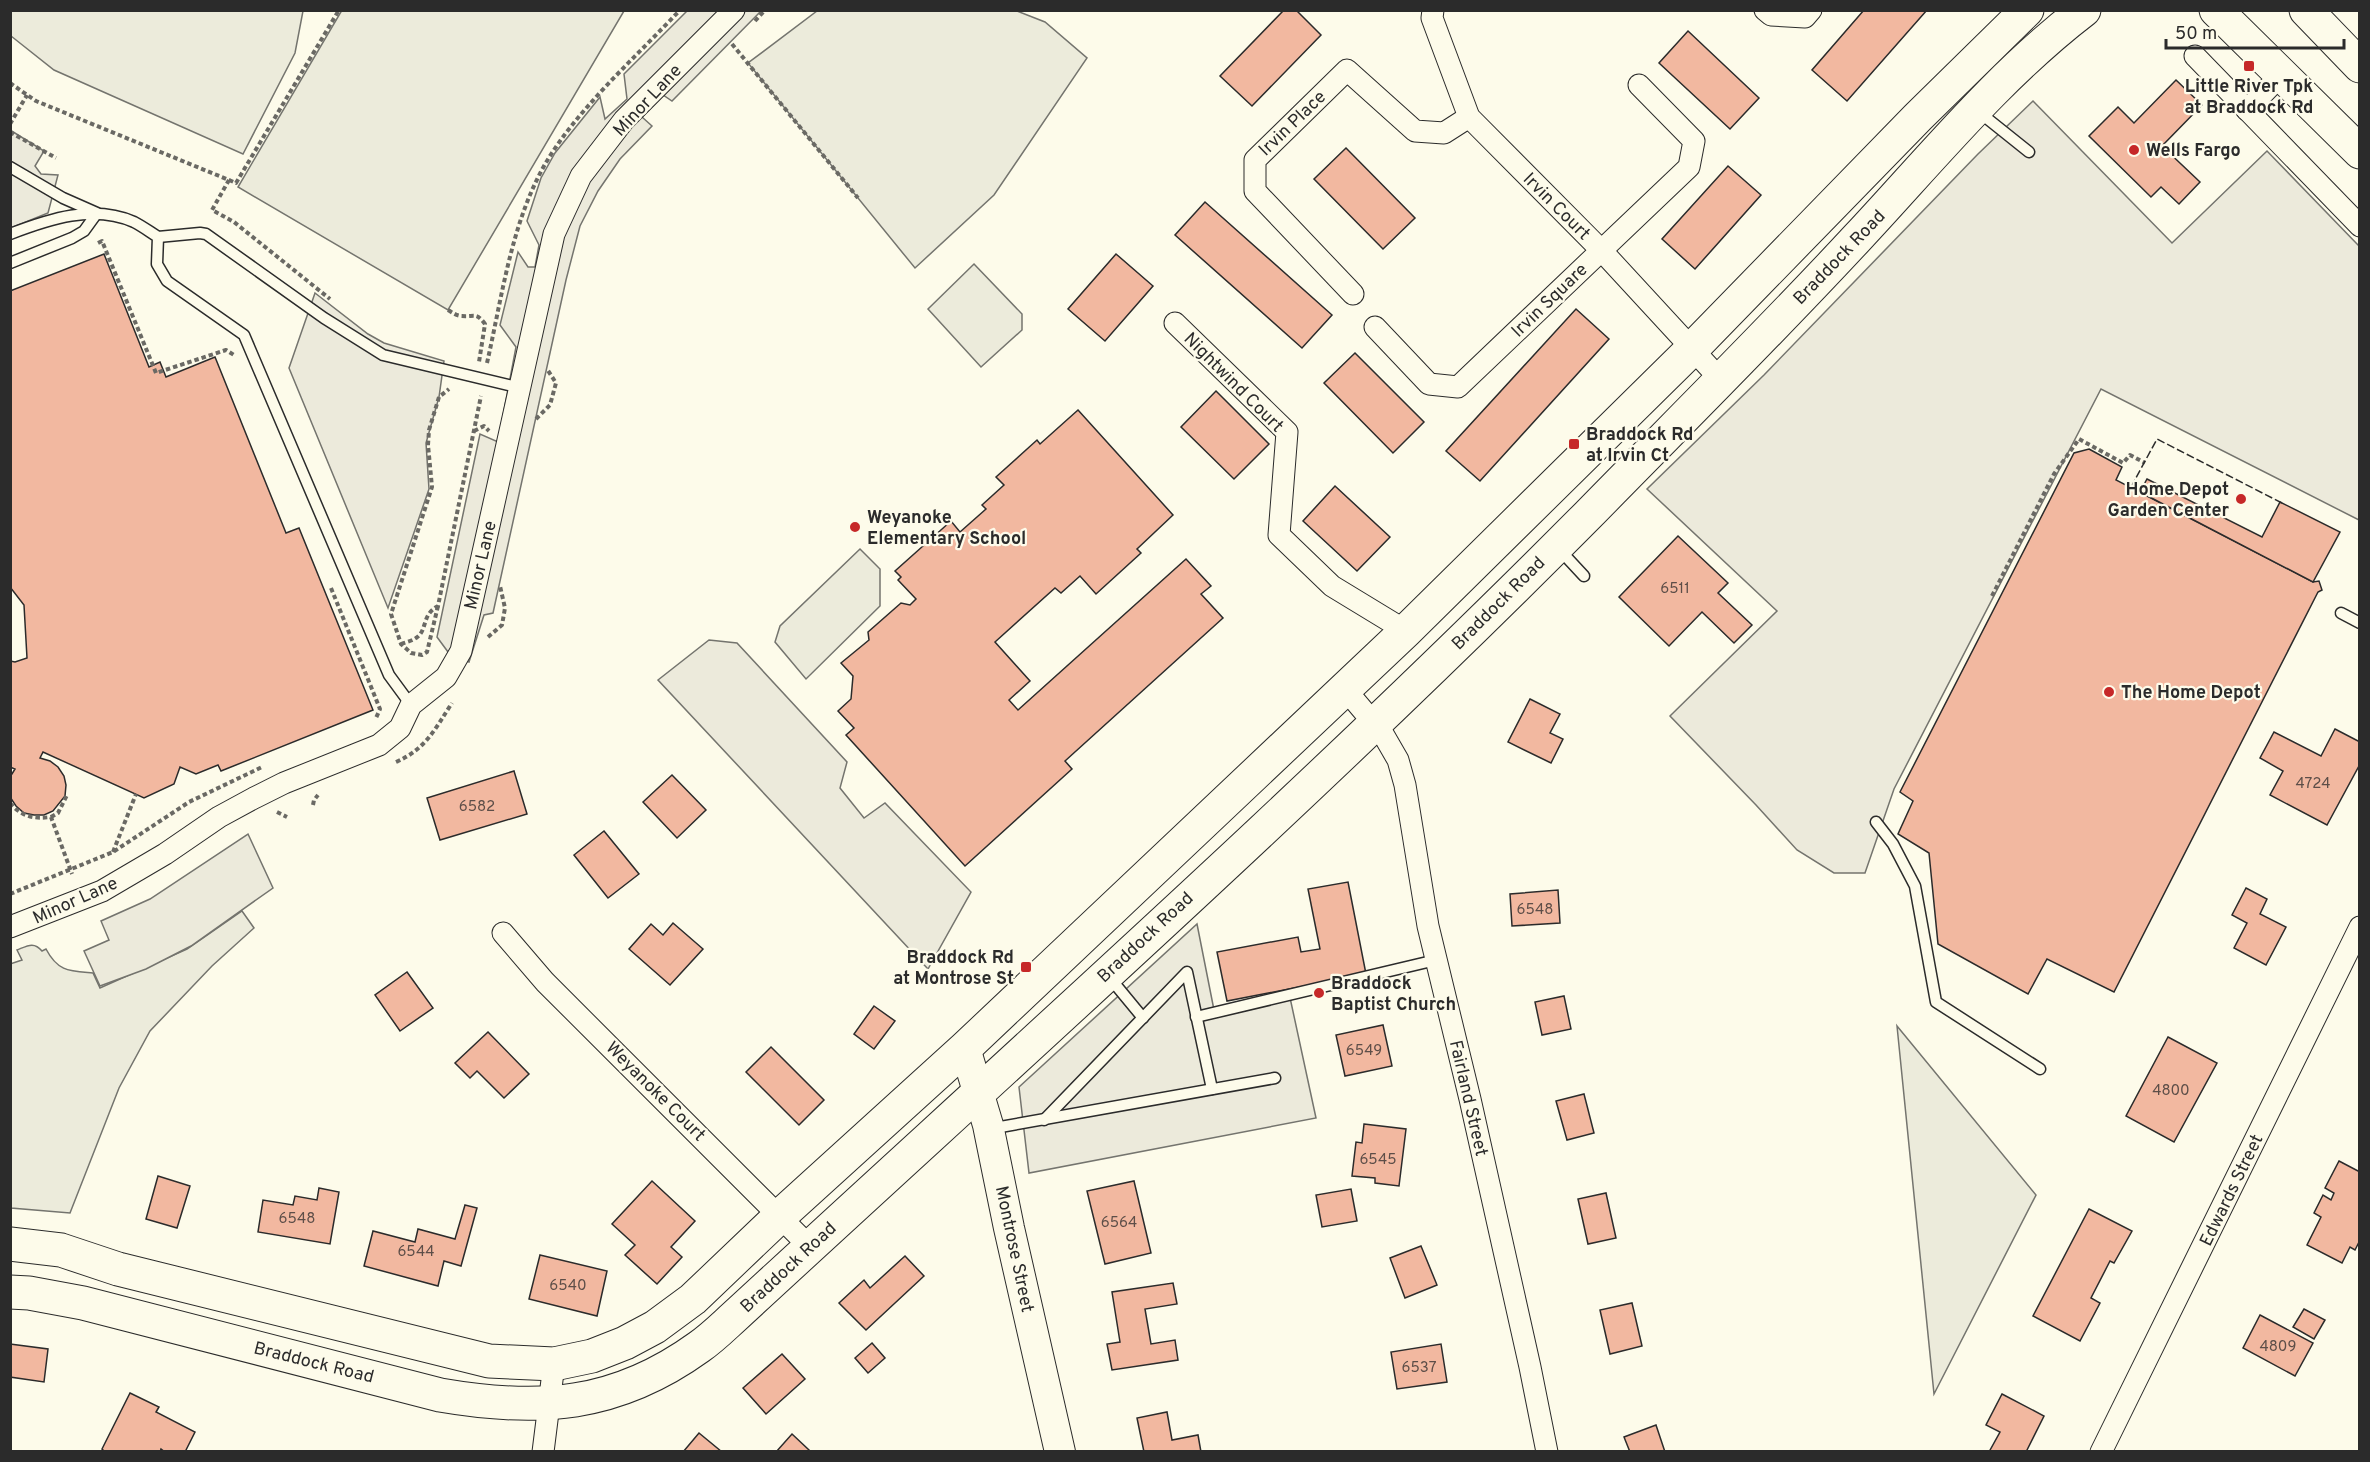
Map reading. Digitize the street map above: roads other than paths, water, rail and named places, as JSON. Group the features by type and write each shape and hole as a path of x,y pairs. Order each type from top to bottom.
{"main road":[{"path":"10,1244 61,1250 118,1269 489,1361 554,1364 591,1356 625,1343 655,1327 693,1299 780,1216 965,1048 1406,631 1693,348 1942,93 2027,10"},
{"name":"Braddock Road","path":"10,1292 29,1293 83,1303 440,1395 484,1402 549,1404 592,1398 626,1387 659,1372 700,1347 1375,723 1720,379 2028,57 2084,10"},
{"path":"2216,10 2360,152"},
{"path":"2315,18 2360,66"}],"street":[{"name":"Minor Lane","path":"10,927 102,891 165,854 219,817 254,798 284,783 379,745 400,728 411,705 446,677 461,651 554,234 581,176 624,120 734,10"},
{"name":"Irvin Court","path":"1433,10 1432,18 1469,117 1601,250 1720,379"},
{"path":"1766,10 1771,15 1805,16 1811,10"},
{"path":"2195,56 2360,226"},
{"name":"Irvin Place","path":"1353,294 1255,190 1255,160 1347,70 1415,131 1444,133 1469,117"},
{"path":"2247,110 2281,75"},
{"name":"Irvin Square","path":"1375,327 1430,384 1458,387 1689,167 1694,141 1639,85"},
{"name":"Nightwind Court","path":"1174,323 1287,432 1279,535 1332,586 1406,631"},
{"name":"Fairland Street","path":"1345,689 1383,734 1398,760 1405,785 1428,926 1528,1356 1547,1452"},
{"name":"Edwards Street","path":"2101,1452 2360,927"},
{"name":"Weyanoke Court","path":"503,933 545,982 810,1247"},
{"name":"Montrose Street","path":"965,1048 989,1129 1060,1452"},
{"path":"543,1452 554,1364"}],"lane":[{"path":"1976,110 2029,152"},
{"path":"10,167 63,198 97,213 133,222 158,237 206,234 324,318 383,355 521,388"},
{"path":"10,234 68,216 97,213"},
{"path":"10,263 72,238 84,231 97,213"},
{"path":"158,237 157,264 167,281 244,335 389,675 411,705"},
{"path":"1556,545 1584,576"},
{"path":"2341,613 2360,622"},
{"path":"1876,822 1893,844 1915,886 1936,1002 2040,1069"},
{"path":"1196,1017 1436,960"},
{"path":"1044,1119 1187,972 1212,1089"},
{"path":"1106,973 1143,1018"},
{"path":"989,1129 1275,1078"}],"place":[{"name":"Little River Tpk at Braddock Rd","path":"2249,66"},
{"name":"Wells Fargo","path":"2134,150"},
{"name":"Braddock Rd at Irvin Ct","path":"1574,444"},
{"name":"Home Depot Garden Center","path":"2241,499"},
{"name":"Weyanoke Elementary School","path":"855,527"},
{"name":"The Home Depot","path":"2109,692"},
{"name":"Braddock Rd at Montrose St","path":"1026,967"},
{"name":"Braddock Baptist Church","path":"1319,993"}]}
